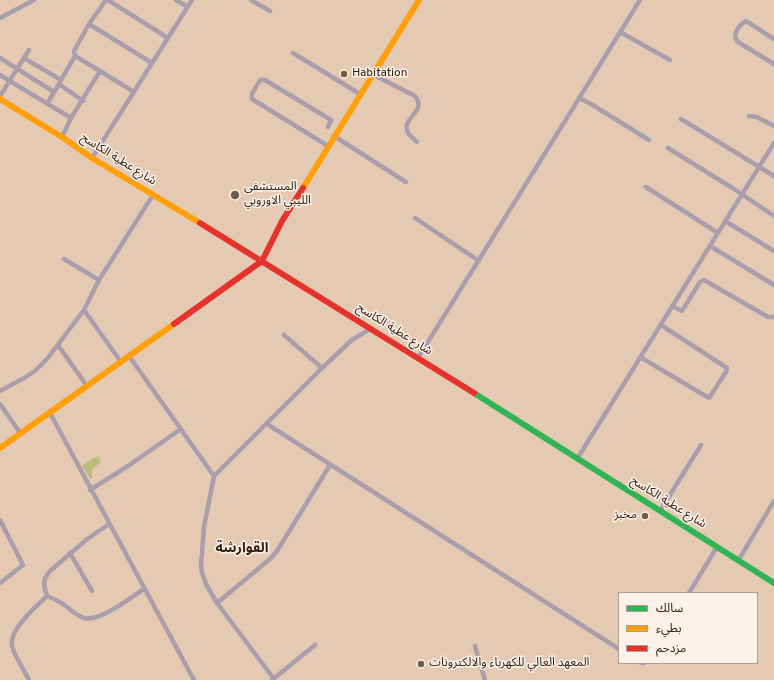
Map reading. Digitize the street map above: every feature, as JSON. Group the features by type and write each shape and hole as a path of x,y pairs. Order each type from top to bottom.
{"street":[{"path":"0,18 34,0"},
{"path":"47,104 75,56 74,51 89,24 107,0 168,38"},
{"path":"176,0 188,8"},
{"path":"92,158 192,0"},
{"path":"251,0 270,11"},
{"path":"0,448 50,414 120,362 262,261 282,221 419,0"},
{"path":"418,358 640,0"},
{"path":"774,39 746,21 740,25 735,36 735,40 774,64"},
{"path":"89,24 152,64"},
{"path":"620,32 670,60"},
{"path":"0,97 29,50"},
{"path":"293,53 360,94"},
{"path":"75,56 134,92"},
{"path":"0,58 54,92"},
{"path":"24,58 60,82 83,101"},
{"path":"62,137 71,118 83,101 100,71"},
{"path":"372,74 415,96 420,103 406,127 408,132 417,142"},
{"path":"0,75 71,118"},
{"path":"328,127 332,120 265,80 260,80 252,94 252,98 328,146"},
{"name":"شارع عطية الكاسح","path":"0,97 92,158 370,328 774,583"},
{"path":"579,98 649,140"},
{"path":"749,116 757,117 774,126"},
{"path":"681,119 774,176"},
{"path":"334,136 406,182"},
{"path":"577,459 774,143"},
{"path":"668,148 743,194 774,216"},
{"path":"646,187 718,233"},
{"path":"0,391 36,370 58,344 84,310 99,280 153,195"},
{"path":"415,218 478,261"},
{"path":"725,221 774,251"},
{"path":"710,246 774,285"},
{"path":"64,259 99,280"},
{"path":"672,306 682,311 700,282 704,280 768,317 774,317"},
{"path":"84,310 120,362"},
{"path":"640,357 709,398 726,372 727,368 660,325"},
{"path":"315,645 273,679 217,604 207,586 201,565 204,526 214,476 322,368 352,340 370,328"},
{"path":"284,335 322,368"},
{"path":"58,344 88,386"},
{"path":"129,356 214,476"},
{"path":"0,404 21,434"},
{"path":"50,414 108,524 193,678 186,680"},
{"path":"267,424 618,648"},
{"path":"90,490 141,458 181,429"},
{"path":"660,511 701,445"},
{"path":"217,604 270,559 277,551 330,465"},
{"path":"738,561 774,501"},
{"path":"0,520 1,526 23,565 0,583"},
{"path":"108,524 86,540 50,571 45,577 44,589 47,596 63,604 75,614 84,618 91,618 103,615 144,590"},
{"path":"690,592 717,547"},
{"path":"70,553 92,591"},
{"path":"29,680 13,648 12,639 17,626 47,596"},
{"path":"475,646 485,680"}],"green space":[{"path":"99,456 101,462 92,469 92,479 82,466 93,458"}],"traffic: fast":[{"path":"474,393 774,583"}],"traffic: slow":[{"path":"303,188 419,0"},
{"path":"0,99 62,137 92,158 200,223"},
{"path":"0,448 174,324"}],"traffic: jam":[{"path":"174,324 262,261 282,221 303,188"},
{"path":"200,223 474,393"}],"place":[{"name":"Habitation","path":"344,74"},
{"name":"المستشفی الليبي الاوروبي","path":"235,195"},
{"name":"مخبز","path":"645,516"},
{"name":"المعهد العالي للكهرباء والالكترونات","path":"421,664"}],"district":[{"name":"القوارشة","path":"242,549"}]}
